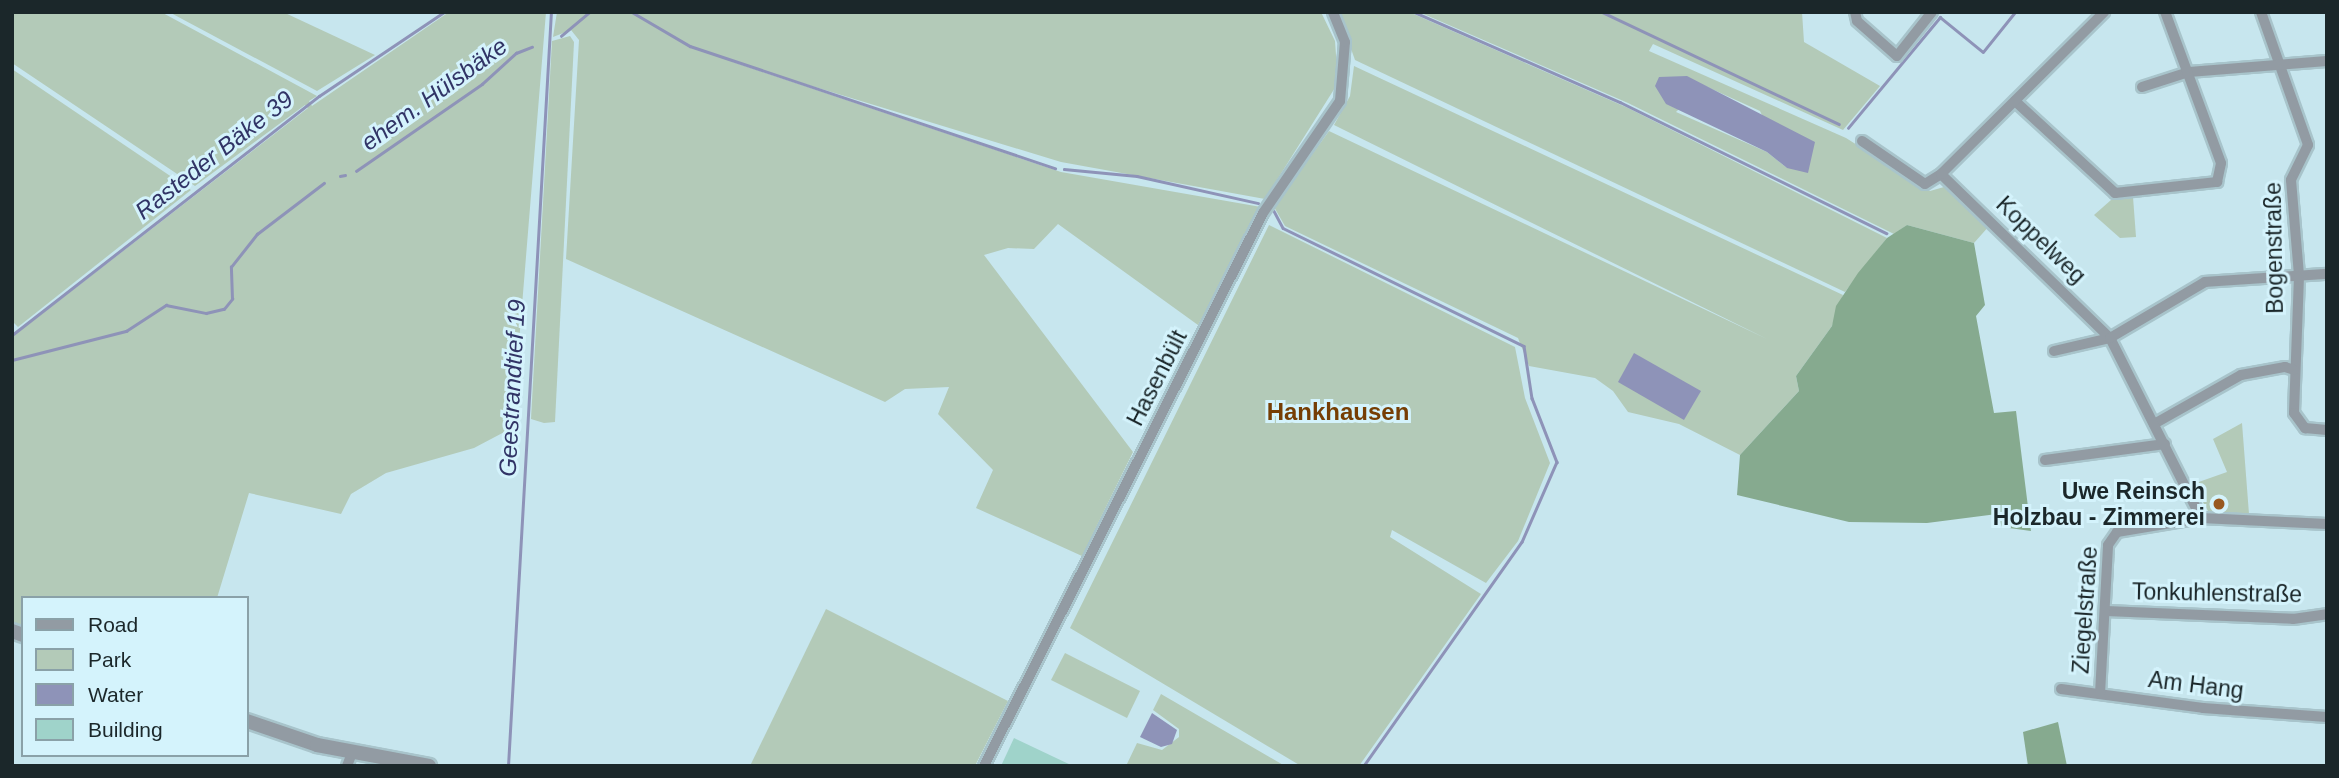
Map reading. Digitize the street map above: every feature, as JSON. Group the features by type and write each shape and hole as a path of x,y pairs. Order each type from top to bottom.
{"street":[{"name":"Hasenbült","path":"984,766 1263,213 1340,102 1345,42 1333,12"},
{"path":"1855,12 1857,21 1897,56 1931,12"},
{"path":"1862,142 1925,184 1941,174 2104,12"},
{"path":"2015,102 2115,193 2217,182 2221,163 2165,12"},
{"name":"Bogenstraße","path":"2261,12 2308,145 2291,180 2299,276 2294,370 2296,418 2312,431 2327,430"},
{"path":"2142,87 2189,72 2278,62 2327,61"},
{"name":"Koppelweg","path":"1941,174 2110,338 2201,519"},
{"path":"2054,351 2110,338 2204,282 2327,274"},
{"path":"2154,424 2241,375 2285,367 2294,370"},
{"path":"2045,460 2165,444"},
{"name":"Ziegelstraße","path":"2100,694 2112,537 2201,519 2327,524"},
{"name":"Tonkuhlenstraße","path":"2106,611 2293,619 2327,614"},
{"name":"Am Hang","path":"2061,689 2327,717"},
{"path":"248,721 349,759 429,766"}],"green space":[{"path":"12,12 161,12 317,96 309,101 312,106 449,12 546,12 512,428 474,448 386,473 351,494 341,514 249,493 218,596 21,596 21,625 12,622 12,337 308,108 305,105 195,186 12,63"},
{"path":"169,12 283,12 375,55 317,91"},
{"path":"557,12 1321,12 1335,41 1338,83 1265,199 1061,162 730,61 1061,172 1261,207 1198,325 1058,224 1034,249 1008,248 984,255 1133,452 1082,556 976,508 993,470 938,414 949,387 905,389 885,402 566,259 579,40 571,30 553,37"},
{"path":"1338,12 1409,12 1628,108 1887,238 1845,292 1355,60"},
{"path":"1419,12 1802,12 1804,42 1880,86 1843,130 1653,44 1649,51 1846,138 1930,191 1944,187 1990,225 1974,243 1907,225 1894,234 1628,103","holes":["1703,85 1760,111 1787,168 1767,152 1676,112"]},
{"path":"570,36 574,42 555,422 544,423 531,419 552,41"},
{"path":"1354,66 1843,295 1832,326 1796,376 1799,391 1740,455 1679,424 1628,412 1613,391 1595,378 1529,366 1518,338 1285,226 1274,207 1329,131 1767,339 1334,125 1350,96"},
{"path":"12,69 191,190 18,327 12,321"},
{"path":"2133,197 2136,237 2120,238 2094,215 2111,200"},
{"path":"1269,225 1515,347 1525,398 1550,463 1518,541 1486,583 1392,530 1390,537 1481,594 1359,766 1301,766 1070,628"},
{"path":"1907,225 1974,243 1985,305 1976,316 1994,413 2016,411 2031,531 2002,527 1997,514 1927,523 1849,522 1737,495 1740,455 1799,391 1796,376 1832,326 1836,306 1858,273 1887,238"},
{"path":"2242,423 2249,514 2208,511 2193,484 2227,472 2213,439"},
{"path":"826,609 1008,701 975,766 750,766"},
{"path":"1065,653 1140,691 1127,718 1051,680"},
{"path":"1161,694 1285,766 1126,766 1137,743 1162,750 1179,737 1179,729 1153,710"},
{"path":"2058,722 2067,766 2028,766 2023,732"}],"water":[{"path":"1687,76 1815,142 1808,173 1787,168 1767,152 1666,104 1655,86 1659,77"},
{"path":"1634,353 1701,391 1684,420 1618,382"},
{"path":"1152,713 1177,730 1172,744 1161,747 1140,737"}],"building":[{"path":"1014,738 1073,766 1001,766"}],"waterway":[{"name":"Rasteder Bäke 39","path":"12,335 319,96 444,12"},
{"name":"Geestrandtief 19","path":"508,766 551,12"},
{"path":"561,36 590,12"},
{"path":"632,12 690,46 1055,168"},
{"path":"1414,12 1620,102 1886,233"},
{"path":"1602,12 1839,124"},
{"path":"1848,128 1940,17 1983,52 2015,12"},
{"name":"ehem. Hülsbäke","path":"356,171 482,84 516,53 532,47"},
{"path":"1064,169 1137,176 1258,203"},
{"name":"ehem. Hülsbäke","path":"340,176 345,175"},
{"name":"ehem. Hülsbäke","path":"12,360 126,331 166,305 206,313 224,309 232,299 231,267 257,234 324,183"},
{"path":"1274,211 1283,228 1524,346 1532,398 1557,462 1522,542 1364,766"}],"place":[{"name":"Uwe Reinsch Holzbau - Zimmerei","path":"2219,504"}],"district":[{"name":"Hankhausen","path":"1338,412"}]}
